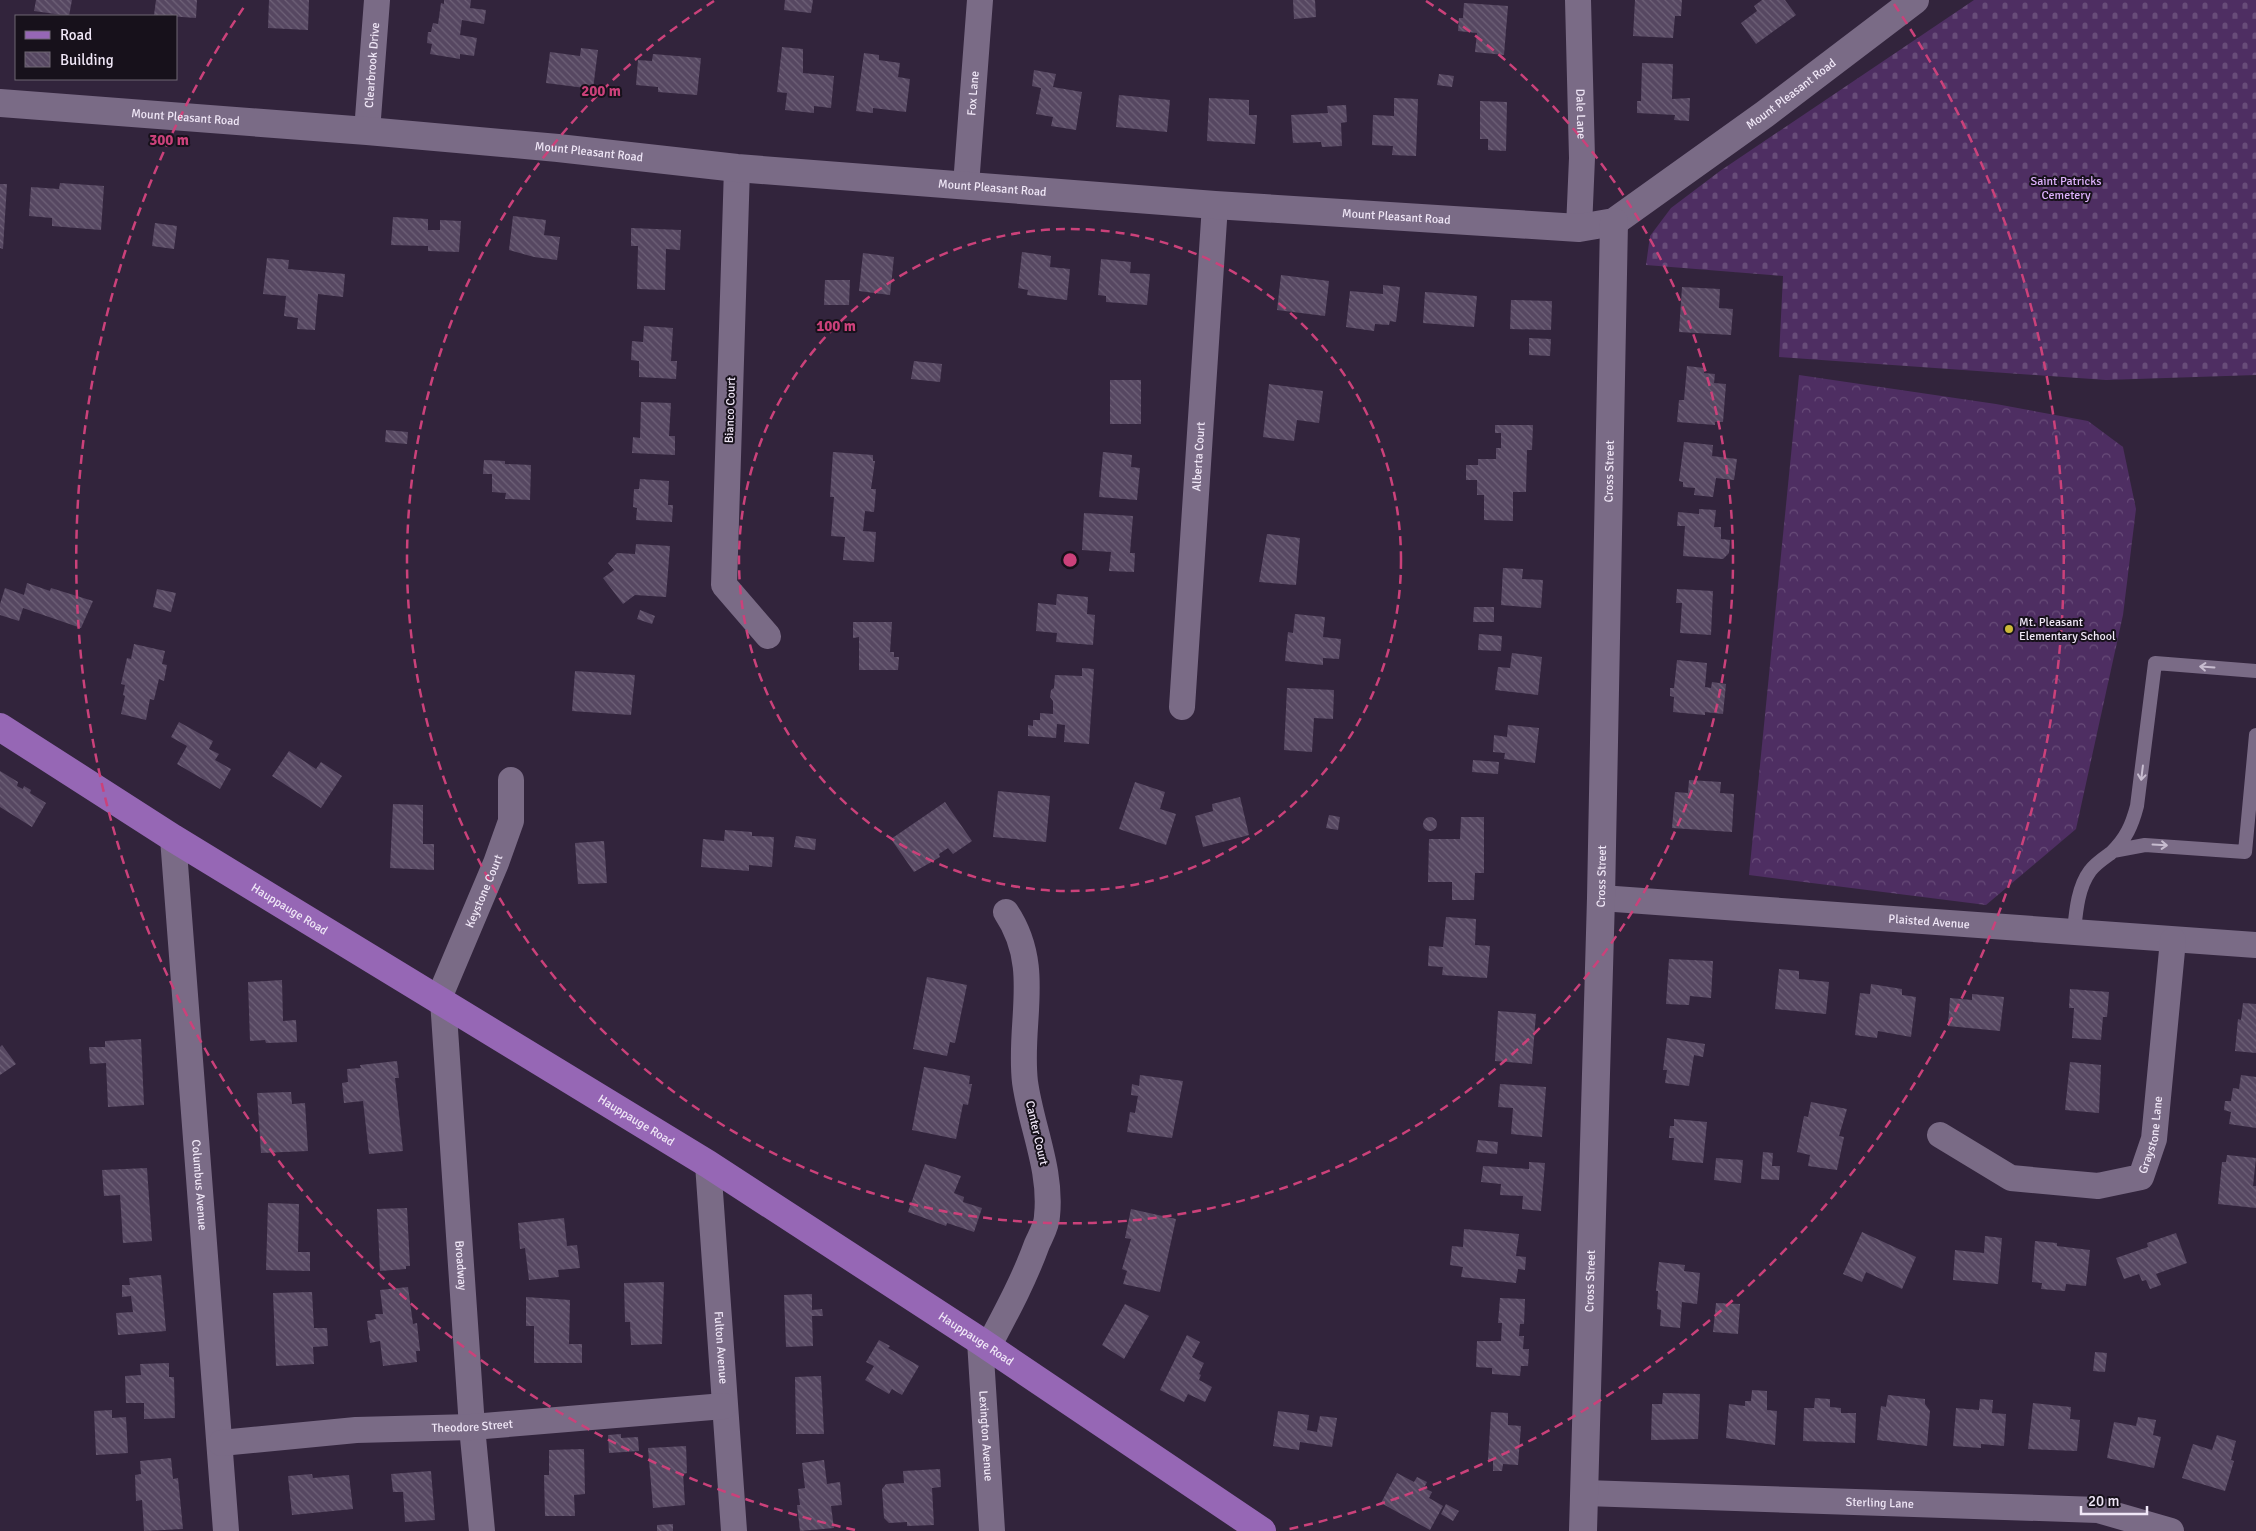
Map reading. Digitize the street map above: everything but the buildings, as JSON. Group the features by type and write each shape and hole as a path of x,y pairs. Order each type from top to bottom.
{"main road":[{"name":"Hauppauge Road","path":"0,727 173,838 441,999 708,1164 984,1344 1262,1531"}],"street":[{"name":"Clearbrook Drive","path":"367,131 377,0"},
{"name":"Fox Lane","path":"966,185 980,0"},
{"name":"Dale Lane","path":"1578,0 1582,158 1579,228"},
{"name":"Mount Pleasant Road","path":"0,103 367,131 558,148 737,168 1215,205 1579,228 1614,222 1765,114 1915,0"},
{"name":"Bianco Court","path":"737,168 724,586 768,636"},
{"name":"Alberta Court","path":"1182,707 1215,205"},
{"name":"Cross Street","path":"1583,1531 1601,898 1614,222"},
{"name":"Keystone Court","path":"441,999 511,821 511,780"},
{"name":"Columbus Avenue","path":"173,838 221,1443 226,1531"},
{"name":"Plaisted Avenue","path":"1601,898 2074,931 2256,946"},
{"name":"Canter Court","path":"984,1344 1023,1282 1048,1217 1046,1176 1034,1130 1025,1080 1028,966 1017,927 1006,912"},
{"name":"Graystone Lane","path":"1940,1135 2011,1178 2098,1186 2141,1176 2154,1139 2173,940"},
{"name":"Broadway","path":"441,999 472,1427 482,1531"},
{"name":"Fulton Avenue","path":"708,1164 734,1531"},
{"name":"Lexington Avenue","path":"984,1344 992,1531"},
{"name":"Theodore Street","path":"221,1443 356,1430 472,1427 724,1406"},
{"name":"Sterling Lane","path":"1585,1493 2098,1510 2171,1531"}],"lane":[{"path":"2074,931 2076,907 2084,881 2090,870 2124,840 2132,826 2137,806 2155,663 2256,671"},
{"path":"2112,852 2145,845 2245,852 2256,735"}],"green space":[{"name":"Saint Patricks Cemetery","path":"1974,0 2256,0 2256,375 2106,380 1779,357 1783,276 1646,265 1650,236 1671,208 1720,171"},
{"name":"Mt. Pleasant Elementary School","path":"1799,375 1996,404 2088,421 2123,447 2136,509 2123,615 2076,829 1986,905 1749,875"}],"place":[{"name":"Mt. Pleasant Elementary School","path":"2009,629"}]}
